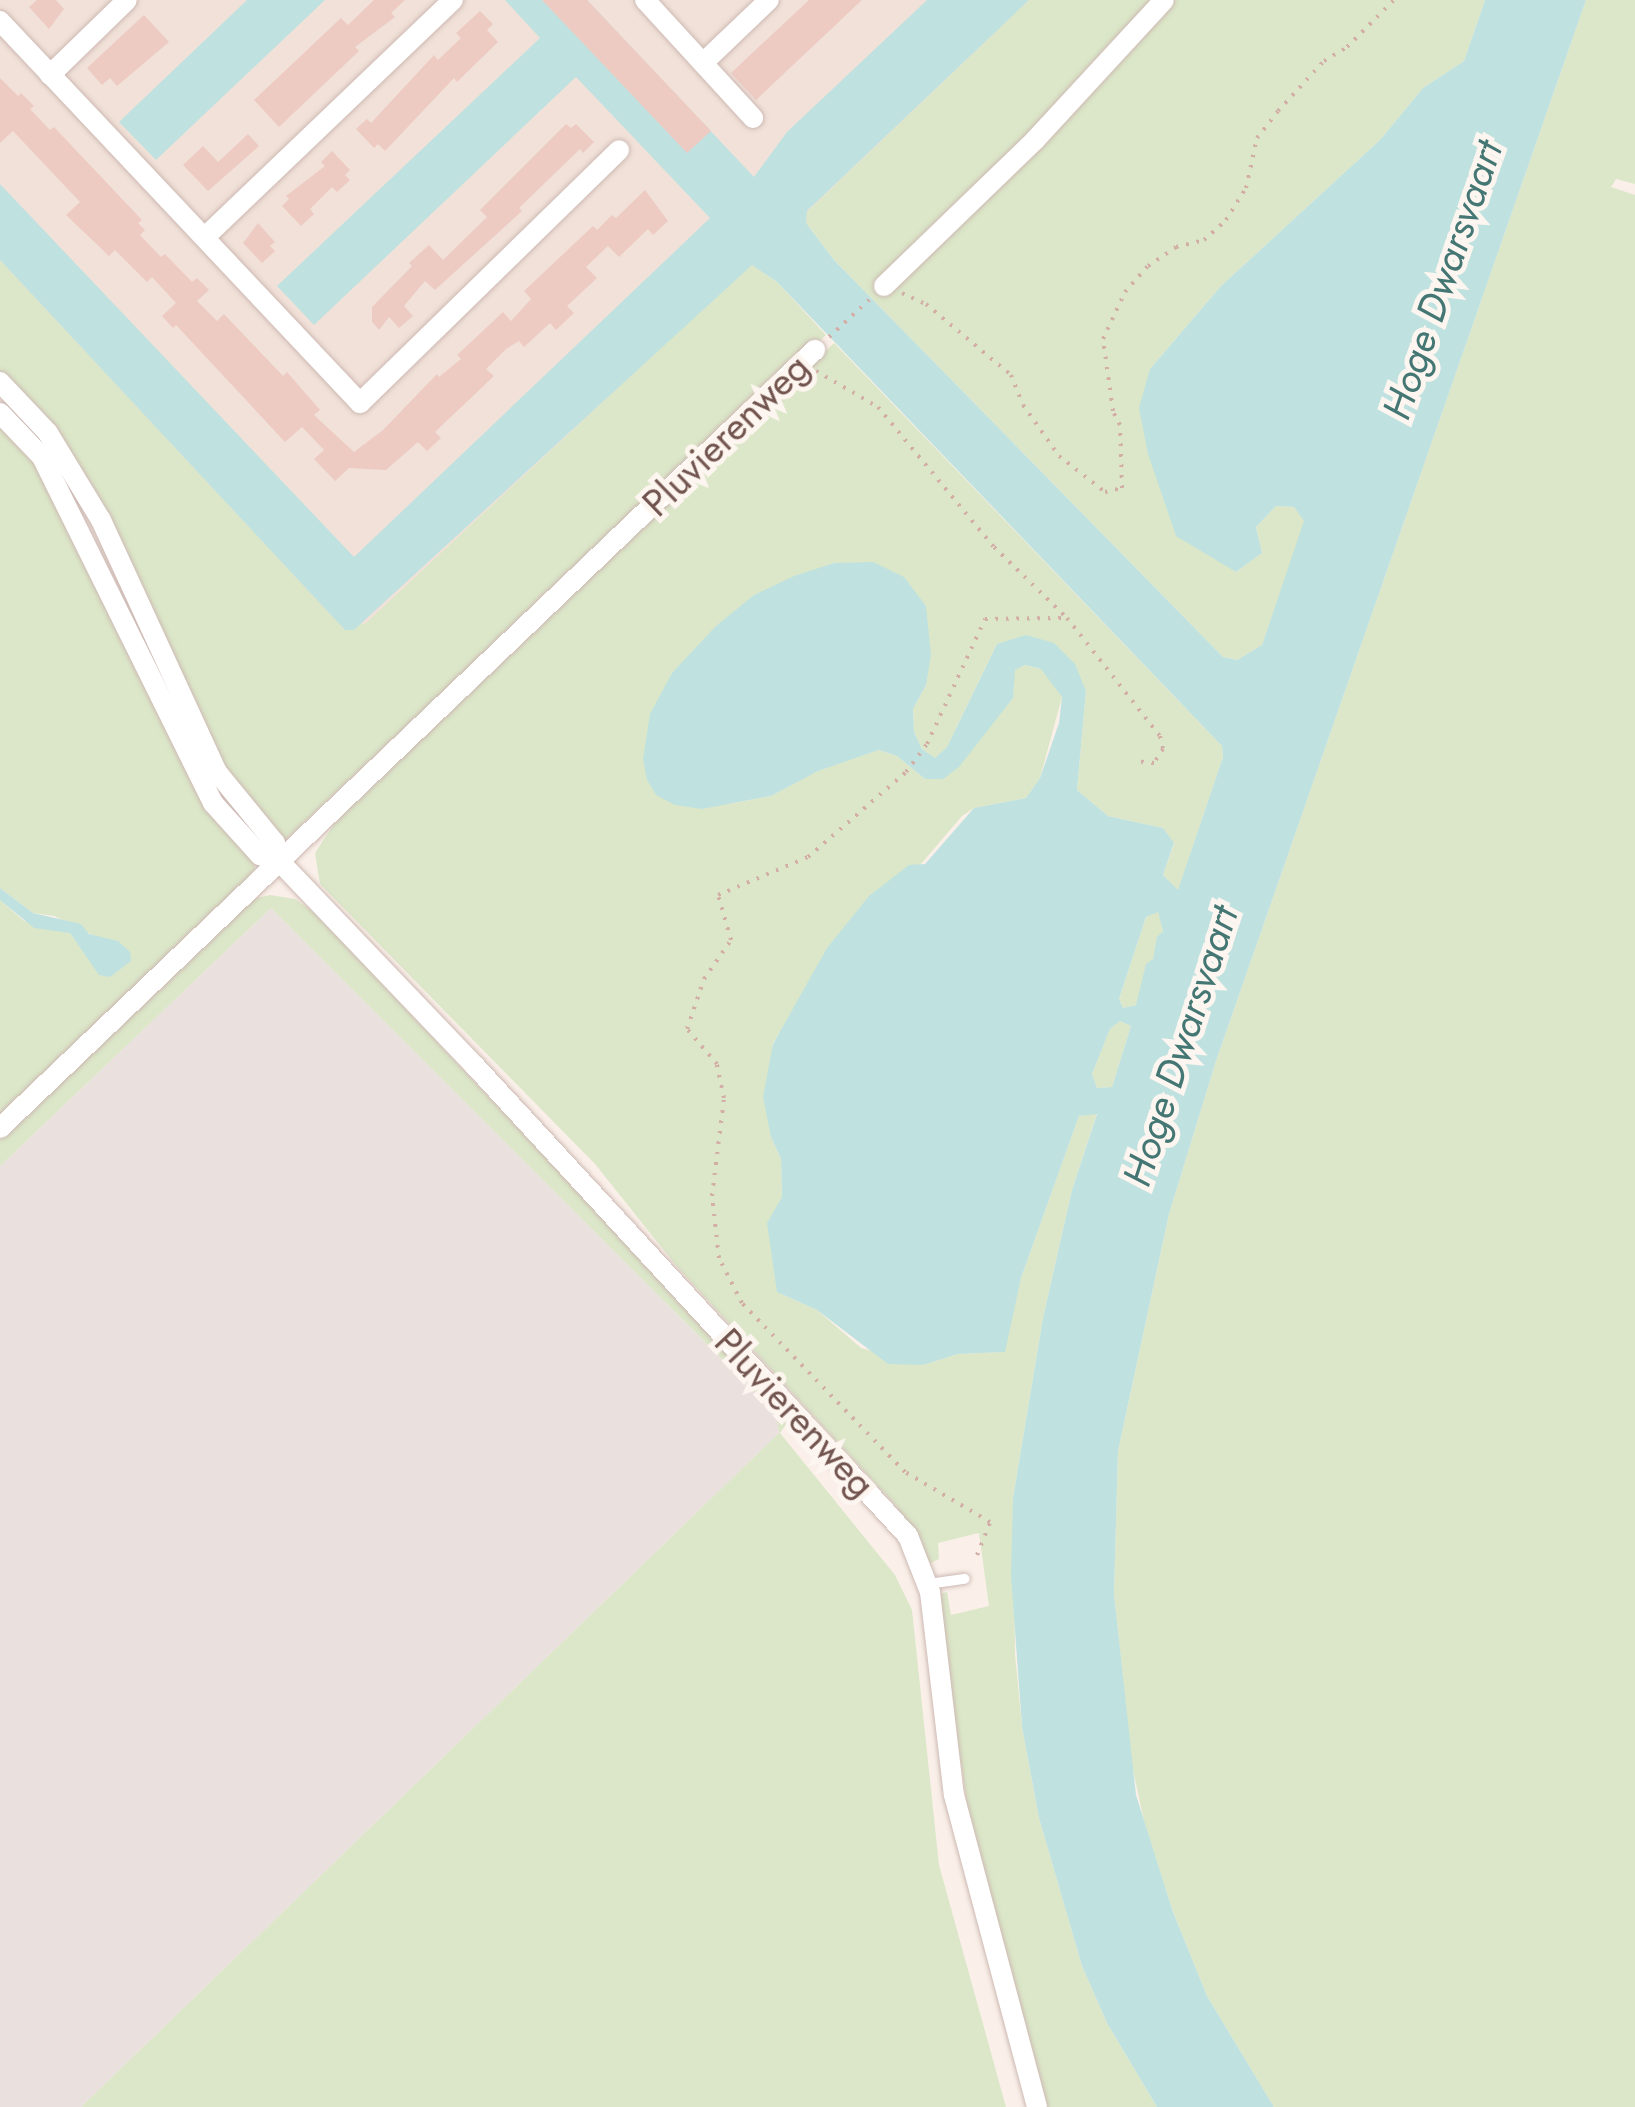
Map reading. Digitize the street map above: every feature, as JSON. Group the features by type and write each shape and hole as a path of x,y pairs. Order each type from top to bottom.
{"street":[{"path":"50,76 127,0"},
{"path":"205,237 453,0"},
{"path":"645,0 753,118"},
{"path":"703,63 769,0"},
{"path":"884,286 1035,140 1164,0"},
{"path":"0,21 360,403 619,150"},
{"name":"Pluvierenweg","path":"280,862 808,356"},
{"name":"Pluvierenweg","path":"0,382 48,433 101,520 217,772 275,843 280,862"},
{"name":"Pluvierenweg","path":"0,414 42,457 212,803 260,855 280,862 475,1066 908,1536 927,1584 954,1795 1037,2107"},
{"path":"0,1128 280,862"}],"lane":[{"path":"927,1584 965,1579"}],"path":[{"path":"884,286 890,292 914,296 1011,375 1023,404 1059,456 1105,492 1122,488 1120,425 1103,339 1125,292 1148,266 1176,247 1204,240 1226,220 1246,188 1257,138 1267,124 1324,61 1347,47 1394,0"},
{"name":"Pluvierenweg","path":"808,356 884,286"},
{"path":"808,356 878,407 994,547 1067,618 1160,736 1163,749 1154,762 1134,761"},
{"path":"977,1555 990,1522 905,1472 742,1303 719,1258 712,1196 724,1098 717,1064 687,1029 704,979 731,940 718,895 808,857 906,772 927,744 985,619 1067,618"}],"shaded area":[{"path":"0,0 1053,0 338,674 0,309"},
{"path":"271,908 776,1413 779,1433 81,2107 0,2107 0,1166"}],"green space":[{"path":"1029,0 1485,0 1464,61 1423,88 1380,140 1221,286 1150,369 1198,546 1236,572 1262,553 1256,527 1276,506 1294,507 1305,521 1262,645 1237,660 1223,657 834,260 806,223 807,212"},
{"path":"1586,0 1635,0 1635,184 1616,179 1611,187 1635,195 1635,2107 1274,2107 1207,1996 1173,1912 1144,1821 1132,1765 1114,1594 1118,1451 1169,1214 1216,1061"},
{"path":"0,260 344,629 366,623 752,265 777,282 826,335 281,844 220,767 48,423 0,372"},
{"path":"834,343 1222,746 1223,757 1178,891 1163,875 1174,844 1163,828 1108,816 1077,790 1086,691 997,644 947,747 935,758 922,749 914,732 913,709 926,685 834,563 754,595 672,673 670,680 729,804 771,796 817,771 879,750 897,756 925,779 980,738 1013,698 1014,670 1024,665 1041,669 1054,680 1062,697 1040,778 1026,798 974,808 962,816 787,1021 773,1043 771,1137 781,1159 782,1197 777,1292 817,1310 861,1348 923,1365 958,1354 1004,1352 1021,1278 1079,1116 1097,1113 1072,1190 1043,1318 1013,1498 1015,1654 1022,1727 1039,1818 1082,1966 1107,2023 1157,2107 1047,2107 970,1823 953,1711 940,1594 947,1592 951,1615 989,1606 979,1533 938,1543 939,1559 929,1564 897,1507 678,1268 595,1164 320,884 315,853 336,821"},
{"path":"0,422 37,460 184,762 254,855 255,869 241,886 253,899 270,895 295,899 315,913 791,1417 780,1433 895,1575 912,1610 939,1865 1006,2107 81,2107 779,1433 776,1413 271,908 0,1166 0,900 24,921 70,933 90,961 118,941 99,938 54,916 33,913 0,888"},
{"path":"1158,911 1163,931 1136,1005 1123,1008 1119,999 1146,917"},
{"path":"1120,1021 1131,1026 1112,1087 1097,1088 1092,1074 1110,1029"}],"water":[{"path":"247,0 325,0 156,160 119,122"},
{"name":"Hoge Dwarsvaart","path":"505,0 587,0 754,177 787,132 927,0 1029,0 807,211 806,223 834,260 1223,657 1237,660 1262,645 1304,521 1294,507 1276,506 1256,527 1262,553 1236,572 1176,536 1148,454 1139,408 1150,369 1221,286 1380,140 1423,88 1464,61 1485,0 1586,0 1216,1061 1169,1214 1118,1451 1114,1594 1136,1795 1173,1912 1207,1996 1274,2107 1157,2107 1107,2023 1082,1966 1039,1818 1022,1727 1011,1576 1013,1498 1043,1318 1072,1190 1097,1114 1079,1116 1021,1278 1005,1352 958,1354 923,1365 888,1364 817,1310 777,1292 767,1223 782,1197 781,1159 771,1137 763,1097 773,1044 827,948 869,896 909,865 925,864 974,808 1026,798 1040,778 1059,723 1062,697 1041,669 1025,665 1015,670 1013,698 959,767 943,779 925,779 897,756 879,750 818,771 771,796 702,809 675,805 656,795 647,780 643,759 650,714 672,673 716,626 754,595 794,576 834,563 873,562 904,577 926,606 931,655 926,685 913,709 914,732 922,749 935,758 947,747 997,644 1026,635 1054,643 1075,664 1086,691 1077,790 1108,816 1163,828 1174,843 1163,875 1178,890 1223,757 1222,746 777,282 752,265 354,630 345,630 0,260 0,184 354,557 710,218 576,77 314,325 277,286 540,38","holes":["1158,912 1163,931 1157,937 1153,959 1146,964 1136,1005 1123,1008 1119,999 1146,917","1120,1021 1131,1026 1112,1087 1097,1088 1092,1074 1110,1029"]},
{"path":"0,888 33,913 81,924 89,934 118,941 130,952 131,961 110,977 99,975 70,933 34,928 0,900"}],"building":[{"path":"37,0 56,0 64,9 49,29 29,7"},
{"path":"374,0 405,0 391,13 395,17 355,47 359,51 279,127 254,100 341,18 348,25"},
{"path":"542,0 587,0 711,131 687,153"},
{"path":"809,0 862,0 756,100 731,73"},
{"path":"480,11 493,24 487,30 498,42 457,82 454,78 385,151 378,144 374,148 356,129 367,119 371,123 434,55 438,60 461,38 456,33"},
{"path":"144,15 169,42 117,86 110,78 102,85 87,68"},
{"path":"0,78 34,106 30,109 50,130 54,127 142,220 138,223 145,230 140,235 161,257 165,254 192,282 197,278 209,290 197,301 217,321 224,314 283,376 287,372 320,410 314,415 354,452 383,430 437,374 439,377 461,359 457,355 503,312 511,321 531,299 524,291 593,226 597,230 612,215 616,218 645,190 668,221 653,235 648,229 619,257 608,246 586,267 597,278 567,306 574,313 556,330 550,323 524,347 519,341 506,349 486,369 494,376 435,432 441,438 427,451 418,442 386,470 349,468 335,481 314,459 324,450 302,427 285,442 176,325 173,328 162,316 176,303 152,277 147,282 115,250 109,256 66,215 80,202 13,131 0,143"},
{"path":"566,124 571,128 576,124 594,142 583,153 580,149 519,208 522,211 435,290 425,281 404,306 413,316 399,328 389,317 379,330 372,322 372,307 412,266 409,263 429,245 443,260 487,217 480,210"},
{"path":"248,134 259,146 208,191 183,165 203,146 218,162"},
{"path":"332,151 350,170 345,175 350,180 337,192 332,187 310,209 314,214 301,226 282,206 289,199 286,196 325,166 321,162"},
{"path":"258,223 275,242 270,246 275,251 262,263 243,243"}]}
